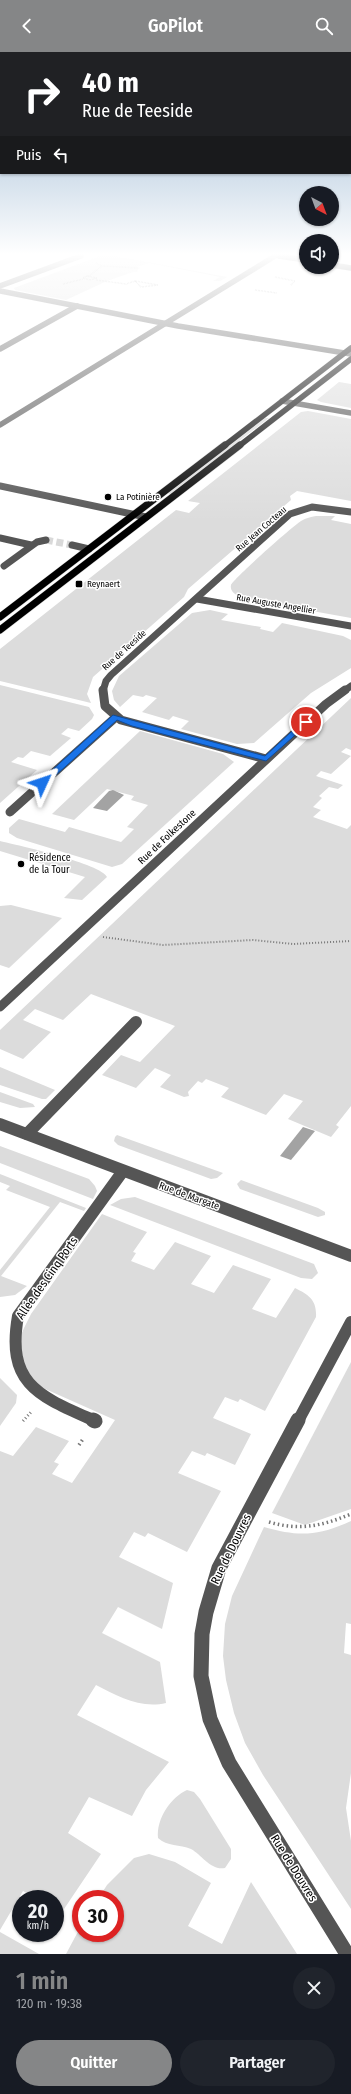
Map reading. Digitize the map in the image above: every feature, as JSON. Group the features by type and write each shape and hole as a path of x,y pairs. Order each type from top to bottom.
{"main road":[{"path":"0,617 282,401 348,354 351,348"},
{"path":"0,630 351,359"}],"street":[{"path":"0,425 131,345"},
{"path":"292,345 348,354"},
{"path":"282,401 351,413"},
{"path":"0,486 146,518"},
{"name":"Rue Jean Cocteau","path":"197,599 294,512 316,507 351,512"},
{"path":"0,538 31,545"},
{"path":"4,566 31,545 38,541 46,540"},
{"path":"72,545 89,549"},
{"name":"Rue Auguste Angellier","path":"197,599 349,626"},
{"name":"Rue de Teeside","path":"197,599 107,679 102,689 102,700 108,710 116,717 134,724 266,759"},
{"name":"Rue de Folkestone","path":"0,1007 332,698 351,686"},
{"path":"10,812 116,717"},
{"path":"27,1134 136,1022"},
{"name":"Rue de Margate","path":"0,1124 351,1256"},
{"name":"Allée des Cinq Ports","path":"95,1421 43,1398 28,1389 11,1367 8,1345 10,1334 18,1316 123,1171"},
{"name":"Rue de Douvres","path":"347,1954 219,1742 205,1700 199,1655 206,1604 219,1568 351,1322"}],"path":[{"path":"80,932 113,939 163,945 253,940 293,944 351,941"},
{"path":"268,1522 289,1528 311,1528 332,1523 351,1514"}],"shaded area":[{"path":"339,382 351,384 351,408 317,400"},
{"path":"308,411 351,419 351,501 297,491 290,496 291,500 188,589 184,597 93,677 87,694 91,703 0,681 0,649 176,510 189,513 200,503 188,501 301,412"},
{"path":"265,418 269,418 171,494 167,493"},
{"path":"316,516 335,516 331,520 351,524 351,618 251,600 238,596 232,591 231,585 241,573 301,521"},
{"path":"210,610 228,614 221,620 261,627 260,629 273,632 282,623 343,636 351,640 351,668 311,693 254,743 237,744 181,729 189,721 173,716 169,720 142,712 157,698 146,695 143,697 133,695 120,707 114,700 112,691 119,676 192,613"},
{"path":"0,685 89,707 94,715 92,719 79,731 68,728 61,734 71,738 50,756 31,751 23,758 18,757 11,762 37,770 0,803"},
{"path":"351,698 351,750 346,748 341,752 351,756 331,774 321,771 316,776 343,785 338,789 329,787 319,796 322,798 313,807 321,810 313,817 347,829 351,825 351,1106 336,1125 339,1127 331,1137 288,1119 303,1101 284,1094 266,1115 221,1097 229,1088 206,1079 202,1083 198,1081 188,1092 189,1096 184,1097 160,1087 171,1075 155,1068 136,1088 102,1075 121,1055 140,1062 175,1026 91,994 63,1020 35,1009 23,1020 51,1032 23,1059 0,1049 0,1030"},
{"path":"140,731 223,754 234,762 122,864 112,867 17,838 9,833 9,828 19,819 65,832 69,827 121,842 134,829 127,827 148,805 131,800 134,796 107,789 74,820 52,814"},
{"path":"113,790 124,795 107,811 93,808 109,791"},
{"path":"0,841 91,866 102,872 107,877 82,900 64,898 85,877 0,851"},
{"path":"11,905 62,918 9,968 0,965 0,906"},
{"path":"0,1067 55,1090 46,1099 42,1099 0,1085"},
{"path":"0,1092 33,1104 35,1107 20,1108 0,1102"},
{"path":"303,1127 315,1131 291,1160 280,1156"},
{"path":"117,1135 223,1173 217,1178 211,1179 118,1145 114,1141"},
{"path":"0,1146 89,1179 97,1191 93,1199 0,1163"},
{"path":"0,1174 86,1208 84,1211 60,1202 1,1276 27,1286 15,1295 0,1297 0,1270 50,1207 6,1190 10,1186 0,1182"},
{"path":"241,1180 318,1208 325,1212 325,1215 318,1217 240,1189 237,1184"},
{"path":"135,1197 314,1264 318,1273 312,1279 301,1278 110,1205 121,1199"},
{"path":"102,1214 147,1232 133,1252 136,1253 131,1261 154,1270 175,1242 211,1256 191,1284 214,1293 233,1265 271,1279 252,1309 276,1318 295,1288 311,1299 315,1306 316,1317 265,1411 240,1399 238,1402 225,1397 213,1418 251,1434 235,1465 207,1453 205,1456 192,1451 178,1473 221,1491 187,1552 148,1533 145,1537 134,1532 119,1557 173,1583 162,1629 118,1607 102,1633 160,1662 166,1703 138,1703 96,1685 77,1715 169,1762 146,1790 132,1816 89,1797 68,1833 101,1854 77,1890 72,1890 72,1897 64,1909 64,1890 12,1890 12,1910 0,1930 0,1451 13,1456 36,1427 69,1441 54,1462 59,1464 52,1474 72,1483 115,1420 34,1384 26,1373 19,1340 31,1314"},
{"path":"351,1362 351,1509 305,1525 272,1513"},
{"path":"0,1378 17,1395 16,1403 0,1426"},
{"path":"351,1521 351,1624 346,1623 344,1653 351,1655 351,1773 346,1808 351,1841 351,1909 263,1775 245,1743 234,1713 226,1680 223,1656 225,1624 232,1596 264,1527 288,1532 308,1533 328,1530"},
{"path":"187,1790 194,1792 200,1799 231,1849 231,1859 225,1868 211,1865 187,1847 165,1843 158,1838 159,1823 162,1816 170,1803 181,1793"},
{"path":"149,1854 175,1862 211,1883 188,1926 222,1944 251,1882 297,1954 66,1954 72,1942 124,1942 124,1890 104,1890 134,1858"},
{"path":"0,1932 12,1939 12,1942 18,1942 39,1954 0,1954"}],"tunnel":[{"path":"46,540 72,545"}],"place":[{"name":"La Potinière","path":"108,497"},
{"name":"Reynaert","path":"79,584"},
{"name":"Résidence de la Tour","path":"21,864"}],"route":[{"path":"42,783 116,717 134,724 266,759 306,722"}]}
